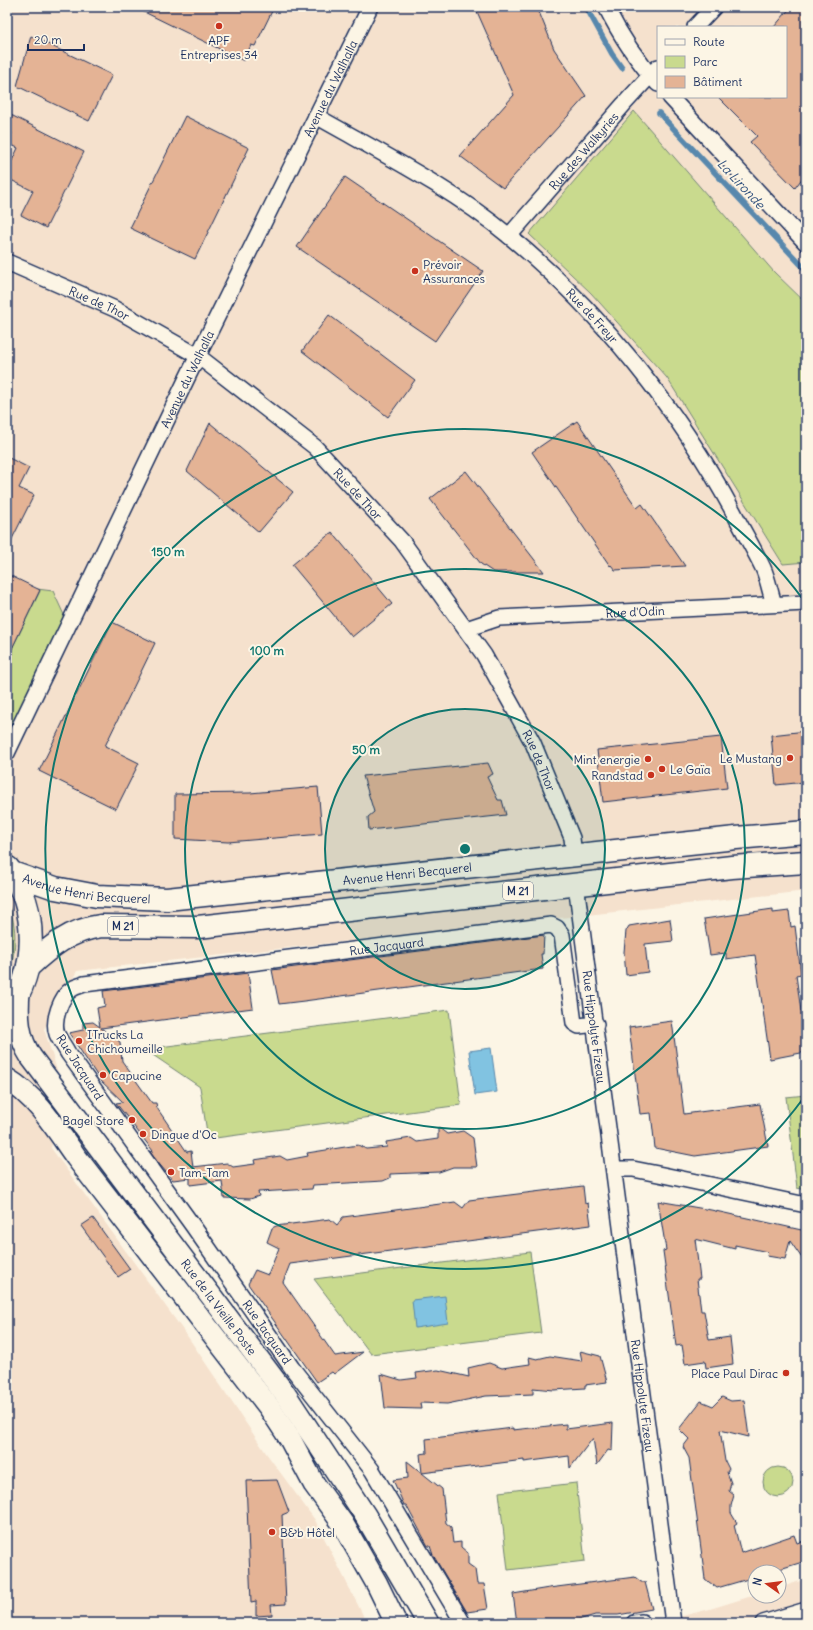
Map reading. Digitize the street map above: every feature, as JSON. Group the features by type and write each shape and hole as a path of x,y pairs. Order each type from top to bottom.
{"main road":[{"name":"Avenue Henri Becquerel","path":"10,870 55,888 97,896 167,899 806,832"},
{"name":"M 21","path":"28,967 64,937 88,928 101,926 198,928 732,867 806,862"},
{"path":"7,1012 19,992 28,967 31,943 30,918 23,895 10,870"},
{"name":"Rue de la Vieille Poste","path":"19,992 17,1015 23,1046 30,1057 286,1394 365,1515 428,1623"},
{"name":"Rue de la Vieille Poste","path":"7,1079 27,1094 50,1121 76,1157 269,1407 290,1439 314,1484 343,1524 377,1584 396,1623"}],"street":[{"name":"Avenue du Walhalla","path":"7,753 198,356 370,7"},
{"path":"606,7 616,27 655,76"},
{"path":"696,26 714,7"},
{"name":"Rue des Walkyries","path":"509,236 655,76"},
{"path":"671,98 806,243"},
{"name":"Rue de Freyr","path":"316,116 415,172 463,203 509,236 589,311 658,392 713,475 764,569 774,604"},
{"name":"Rue de Thor","path":"7,262 115,309 198,356 315,447 402,541 484,655 534,743 572,838 574,856"},
{"name":"Rue d'Odin","path":"466,629 499,618 806,603"},
{"name":"Rue Hippolyte Fizeau","path":"576,884 596,1024 673,1623"},
{"name":"Rue Jacquard","path":"463,1623 372,1470 292,1368 189,1220 68,1053 56,1032 57,1017 60,1006 66,995 73,988 84,984 551,925 557,928 562,935 574,1023 579,1026 596,1024"},
{"path":"615,1169 633,1169 655,1173 806,1205"},
{"path":"764,1623 806,1610"}],"shaded area":[{"path":"7,7 806,7 806,298 804,301 774,272 529,234 591,293 667,378 783,564 806,562 806,891 77,971 44,1029 64,1092 51,1148 188,1337 266,1453 315,1520 367,1623 7,1623"},
{"path":"806,1579 806,1623 654,1623 710,1609 747,1597 747,1604 787,1604 787,1585"}],"green space":[{"path":"634,111 774,272 806,303 806,562 783,564 667,378 591,293 529,234"},
{"path":"37,589 53,591 69,626 7,737 7,659 40,591"},
{"path":"7,901 15,931 15,940 7,980"},
{"path":"449,1010 461,1105 208,1139 200,1087 144,1049"},
{"path":"806,1095 806,1190 797,1188 786,1097"},
{"path":"530,1252 541,1333 371,1354 314,1279"},
{"path":"778,1467 789,1471 793,1482 789,1493 778,1497 767,1493 763,1482 767,1471"},
{"path":"576,1483 585,1561 508,1570 499,1492"}],"water":[{"path":"491,1048 497,1092 475,1095 469,1051"},
{"path":"445,1296 448,1323 415,1328 412,1300"}],"building":[{"name":"APF Entreprises 34","path":"134,7 274,7 255,46 251,45 244,61"},
{"path":"475,7 537,7 554,49 586,96 503,188 460,156 514,95"},
{"path":"791,7 806,7 806,173 795,188 750,142 757,136 719,98 787,98 787,26 775,26"},
{"path":"31,36 112,75 89,121 17,86"},
{"path":"7,113 84,152 46,228 21,215 33,191 7,178 7,171 18,148 7,143 12,133 7,130"},
{"path":"185,116 249,148 195,259 130,228"},
{"path":"345,177 483,271 435,341 297,247"},
{"path":"329,315 415,380 388,417 302,351"},
{"path":"577,421 637,508 642,504 685,566 615,570 611,565 610,566 532,452"},
{"path":"210,423 293,492 259,532 187,471"},
{"path":"7,457 29,468 19,488 34,495 7,549"},
{"path":"466,471 544,572 493,572 481,564 430,499"},
{"path":"332,532 392,604 352,637 292,565"},
{"path":"7,574 40,590 7,659"},
{"path":"112,622 155,643 105,746 139,763 116,809 39,771"},
{"name":"Le Mustang","path":"806,731 806,782 776,785 771,735"},
{"name":"Le Gaïa","path":"721,737 727,788 603,802 597,750"},
{"path":"488,763 493,774 487,777 498,800 502,800 506,815 369,830 368,817 374,812 363,776"},
{"path":"318,787 322,834 228,842 175,839 175,794 250,793"},
{"path":"773,909 773,913 789,911 791,927 795,926 801,974 796,975 801,1011 806,1011 806,1037 804,1037 806,1052 770,1059 755,955 726,959 726,953 710,955 704,919"},
{"path":"670,919 673,941 645,944 648,972 626,975 624,952 626,931 629,926"},
{"path":"544,935 543,954 541,954 543,969 304,1001 279,1004 272,970"},
{"path":"248,973 253,1008 101,1028 120,1042 122,1061 152,1103 156,1103 157,1108 187,1152 191,1151 193,1167 227,1163 233,1167 255,1164 254,1160 280,1156 287,1160 308,1156 307,1153 358,1145 366,1149 387,1147 386,1142 411,1138 417,1142 438,1139 438,1127 447,1134 463,1131 473,1138 477,1167 453,1167 439,1172 390,1174 390,1178 383,1181 313,1185 312,1189 258,1192 259,1196 250,1199 224,1198 222,1181 190,1185 190,1178 173,1180 150,1152 153,1151 116,1103 123,1102 100,1080 69,1033 83,1030 83,1023 93,1022 100,1027 97,1008 105,1006 103,991"},
{"path":"672,1021 684,1114 760,1104 768,1146 695,1156 655,1148 651,1113 640,1114 629,1027"},
{"path":"583,1186 585,1204 588,1203 591,1225 290,1264 283,1282 335,1356 363,1352 334,1374 332,1372 317,1382 248,1284 255,1270 268,1275 279,1248 267,1242 272,1228 276,1226 330,1219 337,1225 343,1217 455,1202 463,1208 469,1200"},
{"path":"658,1201 711,1210 806,1231 806,1264 790,1241 785,1259 767,1256 768,1252 735,1245 735,1249 695,1239 700,1279 697,1279 701,1311 704,1311 709,1340 730,1337 733,1364 706,1368 705,1361 685,1364 682,1345 676,1346 663,1251 666,1250"},
{"path":"93,1218 130,1269 118,1277 81,1226"},
{"path":"580,1351 600,1356 607,1382 585,1385 585,1388 554,1390 533,1388 533,1394 486,1396 447,1404 420,1403 421,1409 385,1408 381,1374 401,1380 417,1378 416,1373 438,1370 469,1377 468,1368 489,1363 502,1368 530,1364 529,1357 537,1359 550,1356 582,1361"},
{"path":"722,1397 731,1401 744,1400 749,1437 720,1430 725,1461 729,1469 727,1472 731,1483 729,1491 734,1495 731,1513 737,1523 734,1525 741,1553 794,1535 797,1543 806,1540 806,1561 787,1567 787,1564 747,1564 747,1579 717,1588 705,1579 689,1458 683,1447 689,1439 679,1429 701,1401 713,1406"},
{"path":"613,1423 612,1451 608,1450 597,1465 593,1438 570,1468 569,1456 422,1473 420,1454 427,1453 426,1439 513,1428 513,1430 566,1424 566,1429"},
{"path":"407,1461 442,1489 446,1523 451,1527 453,1543 461,1542 461,1547 468,1553 468,1564 475,1569 477,1584 484,1584 488,1609 467,1612 433,1555 430,1546 428,1546 406,1505 404,1505 393,1480 408,1478"},
{"path":"277,1480 289,1512 282,1515 286,1604 271,1605 272,1615 256,1616 256,1601 251,1602 246,1481"},
{"path":"635,1577 641,1582 645,1582 652,1609 618,1615 595,1615 575,1621 543,1619 544,1623 517,1623 513,1594"}],"waterway":[{"name":"La Lironde","path":"586,7 612,54 622,68"},
{"name":"La Lironde","path":"659,113 806,270"}],"place":[{"name":"APF Entreprises 34","path":"219,26"},
{"name":"Prévoir Assurances","path":"415,271"},
{"name":"Le Mustang","path":"790,758"},
{"name":"Mint energie","path":"648,759"},
{"name":"Le Gaïa","path":"662,769"},
{"name":"Randstad","path":"651,775"},
{"name":"ITrucks La Chichoumeille","path":"79,1041"},
{"name":"Capucine","path":"103,1075"},
{"name":"Bagel Store","path":"132,1120"},
{"name":"Dingue d'Oc","path":"143,1134"},
{"name":"Tam-Tam","path":"171,1172"},
{"name":"Place Paul Dirac","path":"786,1373"},
{"name":"B&b Hôtel","path":"272,1532"}]}
